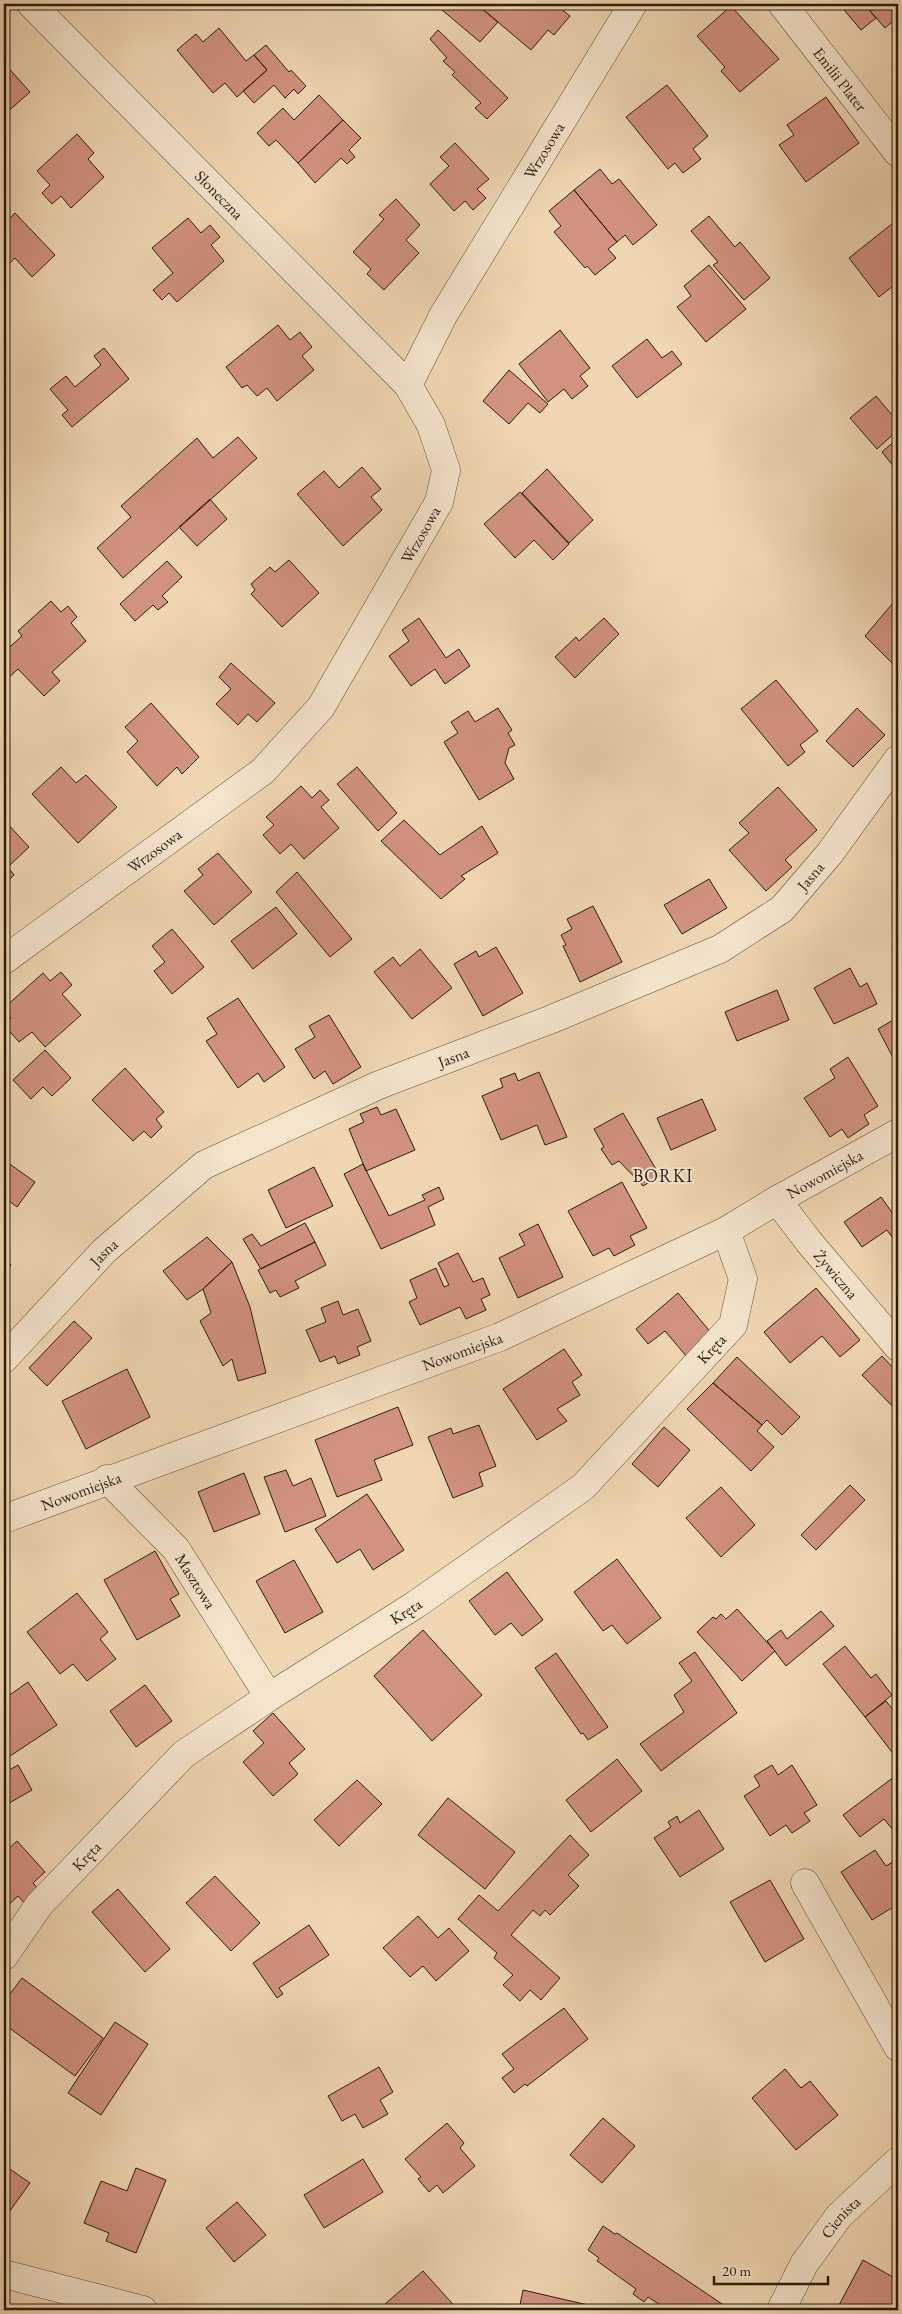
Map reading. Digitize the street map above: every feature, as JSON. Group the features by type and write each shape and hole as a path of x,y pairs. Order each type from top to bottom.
{"street":[{"name":"Słoneczna","path":"31,4 408,385"},
{"name":"Wrzosowa","path":"4,960 263,771 321,707 439,502 446,470 431,425 408,385 444,314 633,4"},
{"name":"Emilii Plater","path":"782,4 898,153"},
{"name":"Jasna","path":"4,1359 104,1251 204,1165 378,1085 552,1019 720,950 782,909 830,853 898,759"},
{"name":"Nowomiejska","path":"4,1519 500,1337 726,1231 777,1200 898,1133"},
{"name":"Żywiczna","path":"777,1200 809,1242 898,1347"},
{"name":"Kręta","path":"4,1956 39,1904 184,1754 269,1697 416,1604 583,1487 733,1325 743,1279 726,1231"},
{"name":"Masztowa","path":"107,1480 176,1549 269,1697"},
{"path":"805,1882 898,2046"},
{"name":"Cienista","path":"781,2310 804,2264 839,2216 898,2161"},
{"path":"4,2274 99,2304 143,2310"}],"building":[{"path":"435,4 482,4 480,7 498,22 480,42"},
{"path":"482,4 555,4 570,16 554,35 548,30 531,50 480,7"},
{"path":"839,4 864,4 876,18 861,30"},
{"path":"864,4 898,4 898,17 885,28"},
{"path":"731,6 779,59 740,92 721,71 725,67 697,36"},
{"path":"219,28 246,61 254,55 267,70 237,97 225,83 213,93 177,50 196,34 203,42"},
{"path":"438,30 508,98 487,119 475,108 481,103 452,75 455,72 443,61 447,58 430,39"},
{"path":"266,45 289,72 291,70 306,86 298,94 294,89 285,98 274,85 254,103 243,91 267,70 254,55"},
{"path":"4,63 30,92 4,115"},
{"path":"667,85 708,136 693,149 701,159 683,173 675,163 668,169 626,117"},
{"path":"319,95 343,120 298,163 276,140 269,146 257,133 283,108 294,120"},
{"path":"826,97 859,143 806,182 779,145 794,135 787,125"},
{"path":"343,120 361,138 349,150 355,157 347,164 341,158 315,183 298,163"},
{"path":"77,134 94,153 88,159 104,177 71,208 61,196 52,204 42,193 50,185 37,171"},
{"path":"455,143 489,179 477,189 486,198 473,210 465,201 454,211 430,184 449,166 440,157"},
{"path":"600,169 612,184 619,179 657,225 633,245 625,235 617,242 574,190"},
{"path":"574,190 617,242 608,249 616,258 595,275 587,266 585,268 554,232 561,226 549,211"},
{"path":"396,199 420,225 406,240 419,253 384,290 367,274 371,269 353,252 384,219 379,215"},
{"path":"15,213 55,255 32,277 15,258 4,269 4,224"},
{"path":"709,216 735,247 740,242 770,278 744,300 713,265 718,262 691,231"},
{"path":"188,218 201,233 210,225 220,237 211,245 224,261 177,302 169,293 162,300 153,290 173,273 152,248"},
{"path":"898,219 898,282 879,297 849,258"},
{"path":"709,265 746,309 706,342 677,307 691,296 684,286"},
{"path":"278,325 290,340 300,332 312,347 302,356 314,370 277,401 267,388 257,396 247,385 242,388 226,367"},
{"path":"560,330 590,368 580,376 588,386 572,399 564,389 548,402 519,364"},
{"path":"647,339 662,358 672,351 682,364 637,398 612,366"},
{"path":"104,348 129,379 72,427 62,415 68,410 50,389 66,376 75,387 101,365 94,356"},
{"path":"509,370 548,404 540,413 528,403 509,424 483,401"},
{"path":"876,396 898,422 898,430 877,449 850,418"},
{"path":"238,437 257,458 123,578 97,548 131,517 121,506 197,438 213,458"},
{"path":"898,438 898,472 882,452"},
{"path":"362,467 381,489 371,497 382,510 343,546 297,494 324,471 339,488"},
{"path":"547,469 593,520 569,543 522,493"},
{"path":"520,492 569,544 553,560 534,540 515,558 484,524"},
{"path":"210,499 227,519 197,546 179,527"},
{"path":"289,560 319,593 282,627 251,594 255,590 251,584 270,567 275,572"},
{"path":"167,561 182,577 162,596 168,602 158,610 153,605 135,621 120,604"},
{"path":"898,597 898,666 897,668 865,636"},
{"path":"51,601 61,612 68,606 77,617 71,623 86,641 52,672 60,681 44,696 18,669 4,682 4,652 22,636 18,631"},
{"path":"419,618 446,658 459,649 470,666 445,684 435,669 411,686 389,656 409,641 402,630"},
{"path":"604,618 619,634 575,678 555,657 576,637 579,641"},
{"path":"231,663 275,703 257,722 248,714 238,725 216,704 231,689 219,677"},
{"path":"776,680 818,731 800,745 805,752 788,766 741,709"},
{"path":"151,703 199,757 182,774 177,767 157,786 127,752 138,741 125,727"},
{"path":"498,708 512,730 508,733 515,745 509,748 505,763 514,779 479,800 444,742 458,733 451,722 468,711 475,722"},
{"path":"857,708 885,735 853,767 826,741"},
{"path":"61,767 76,783 86,775 117,807 78,843 32,794"},
{"path":"357,767 397,813 378,831 337,784"},
{"path":"301,786 312,798 320,790 329,800 321,807 339,828 304,859 291,844 280,854 263,835 274,825 266,817"},
{"path":"778,787 817,830 785,860 792,867 766,891 729,850 749,833 739,823"},
{"path":"4,820 29,847 8,867 14,875 4,885"},
{"path":"404,820 440,855 482,826 498,853 461,876 465,879 441,899 381,841"},
{"path":"218,853 252,892 214,925 184,891 203,875 198,869"},
{"path":"297,872 352,939 330,957 276,892"},
{"path":"709,879 727,908 682,934 664,905"},
{"path":"593,906 622,962 580,982 563,946 566,945 561,935 572,929 567,919"},
{"path":"276,907 297,934 253,969 231,941"},
{"path":"172,929 204,967 172,994 154,971 165,962 152,946"},
{"path":"496,947 523,993 483,1016 454,964 476,951 479,957"},
{"path":"420,949 452,988 412,1019 374,972 393,957 400,966"},
{"path":"850,968 860,987 867,983 877,1004 834,1024 814,988"},
{"path":"61,972 72,985 62,994 81,1015 45,1047 32,1032 19,1042 4,1025 11,1018 4,1008 43,973 50,981"},
{"path":"777,990 789,1020 737,1041 725,1012"},
{"path":"238,998 285,1067 264,1082 258,1073 238,1088 206,1041 217,1034 207,1018"},
{"path":"329,1015 361,1067 333,1084 325,1071 314,1079 295,1049 315,1037 309,1026"},
{"path":"898,1017 898,1067 878,1029"},
{"path":"45,1050 71,1078 52,1096 43,1087 31,1099 13,1080"},
{"path":"848,1057 878,1106 864,1115 869,1124 848,1138 842,1129 830,1137 804,1098 835,1078 830,1069"},
{"path":"125,1068 164,1112 156,1119 162,1127 151,1138 144,1131 133,1141 92,1100"},
{"path":"539,1072 567,1137 545,1145 537,1125 501,1140 482,1096 503,1087 500,1079 515,1073 518,1081"},
{"path":"702,1099 716,1130 671,1150 657,1118"},
{"path":"377,1107 381,1115 396,1109 415,1150 366,1171 349,1129 364,1122 360,1114"},
{"path":"623,1113 660,1176 643,1186 619,1161 612,1165 601,1149 604,1147 594,1129"},
{"path":"4,1160 35,1182 17,1207 4,1197"},
{"path":"363,1164 389,1216 425,1200 422,1195 439,1187 444,1199 428,1207 435,1225 381,1249 344,1174"},
{"path":"314,1167 333,1206 286,1228 268,1190"},
{"path":"622,1182 647,1228 630,1236 635,1245 614,1256 609,1248 593,1256 568,1211"},
{"path":"881,1197 898,1221 898,1243 887,1230 862,1247 844,1222"},
{"path":"305,1223 315,1242 261,1269 243,1239 252,1234 261,1246"},
{"path":"538,1224 563,1277 518,1298 499,1258 525,1245 519,1234"},
{"path":"207,1237 232,1262 203,1289 187,1300 163,1271"},
{"path":"315,1242 326,1265 295,1281 299,1288 280,1297 276,1290 270,1293 258,1270"},
{"path":"458,1253 473,1282 483,1278 490,1295 481,1299 486,1310 466,1319 460,1307 420,1325 409,1302 417,1298 410,1280 436,1268 444,1287 449,1285 438,1263"},
{"path":"4,1257 11,1265 4,1272"},
{"path":"232,1262 250,1307 266,1373 238,1381 232,1359 223,1366 200,1321 211,1313 203,1289"},
{"path":"4,1276 10,1283 4,1289"},
{"path":"816,1288 860,1340 840,1357 822,1336 790,1363 764,1332"},
{"path":"678,1293 712,1334 687,1357 665,1331 648,1344 636,1329"},
{"path":"338,1301 343,1315 358,1309 371,1341 357,1347 360,1355 338,1364 335,1356 320,1362 306,1330 326,1322 321,1308"},
{"path":"74,1321 92,1338 47,1386 29,1368"},
{"path":"564,1349 582,1375 572,1382 580,1395 557,1409 567,1421 537,1440 503,1389"},
{"path":"882,1356 898,1373 898,1412 862,1375"},
{"path":"737,1357 800,1417 782,1435 767,1420 762,1425 713,1383"},
{"path":"127,1369 150,1417 86,1449 62,1401"},
{"path":"713,1383 762,1425 757,1431 774,1447 751,1471 687,1409"},
{"path":"398,1407 413,1445 374,1460 382,1480 337,1497 315,1440"},
{"path":"479,1425 496,1466 479,1473 483,1486 453,1498 428,1437 451,1428 453,1434"},
{"path":"664,1427 690,1450 658,1487 632,1464"},
{"path":"286,1470 293,1486 311,1478 326,1516 285,1532 264,1477"},
{"path":"244,1473 260,1514 214,1532 198,1492"},
{"path":"850,1485 865,1500 816,1550 801,1535"},
{"path":"721,1487 755,1525 721,1557 686,1518"},
{"path":"367,1494 404,1550 373,1570 360,1549 337,1563 315,1529"},
{"path":"155,1551 179,1594 170,1599 180,1616 137,1640 104,1580"},
{"path":"617,1559 661,1618 627,1644 612,1625 603,1631 574,1592"},
{"path":"294,1560 323,1612 285,1633 256,1581"},
{"path":"507,1572 543,1620 522,1636 511,1623 495,1635 469,1601"},
{"path":"77,1593 108,1632 100,1639 116,1659 87,1681 73,1664 60,1674 27,1632"},
{"path":"737,1609 775,1651 742,1681 697,1632 713,1617 716,1619 721,1614 726,1619"},
{"path":"821,1611 834,1626 786,1666 767,1641 781,1630 787,1639"},
{"path":"423,1630 482,1695 432,1741 374,1676"},
{"path":"845,1646 871,1678 876,1674 892,1695 865,1717 823,1664"},
{"path":"695,1652 737,1713 661,1771 640,1744 684,1712 674,1695 692,1681 679,1663"},
{"path":"556,1653 608,1727 588,1740 583,1733 581,1734 535,1668"},
{"path":"28,1682 57,1725 7,1758 4,1754 4,1699"},
{"path":"145,1685 172,1721 136,1747 110,1711"},
{"path":"886,1701 898,1716 898,1760 865,1717"},
{"path":"273,1713 305,1749 289,1763 298,1774 273,1796 243,1762 264,1743 253,1731"},
{"path":"617,1759 642,1791 591,1832 566,1800"},
{"path":"18,1765 32,1790 4,1806 4,1773"},
{"path":"772,1765 778,1775 792,1765 817,1805 804,1813 810,1821 792,1833 786,1825 770,1836 744,1796 760,1786 754,1776"},
{"path":"898,1774 898,1826 893,1830 884,1819 860,1837 843,1815"},
{"path":"357,1780 382,1804 339,1846 314,1820"},
{"path":"448,1798 515,1852 485,1889 418,1835"},
{"path":"699,1810 724,1849 680,1877 654,1838 671,1827 668,1822 677,1816 680,1823"},
{"path":"570,1835 589,1855 568,1875 579,1886 550,1915 545,1910 540,1916 533,1910 511,1935 560,1978 541,2000 530,1990 520,2001 503,1985 513,1975 494,1958 497,1953 458,1919 479,1895 498,1911"},
{"path":"17,1841 45,1872 33,1883 42,1893 27,1906 18,1896 4,1909 4,1851"},
{"path":"875,1850 886,1866 898,1859 898,1876 893,1879 898,1887 898,1904 872,1920 841,1872"},
{"path":"215,1876 260,1923 231,1951 186,1903"},
{"path":"770,1880 804,1939 765,1962 730,1902"},
{"path":"118,1889 170,1949 145,1972 92,1912"},
{"path":"418,1916 438,1938 449,1928 469,1951 436,1981 423,1966 410,1977 383,1948"},
{"path":"309,1925 329,1955 279,1988 283,1994 277,1998 253,1963"},
{"path":"22,1978 103,2038 75,2076 4,2024 4,2002"},
{"path":"564,2008 588,2039 527,2086 525,2084 514,2093 502,2078 514,2069 502,2054"},
{"path":"115,2022 148,2044 101,2115 68,2093"},
{"path":"379,2067 393,2092 380,2100 388,2114 363,2128 355,2114 342,2121 328,2096"},
{"path":"785,2069 801,2088 810,2081 838,2115 796,2150 752,2098"},
{"path":"603,2118 635,2146 602,2183 570,2155"},
{"path":"447,2123 464,2143 460,2148 475,2166 443,2193 437,2185 429,2192 418,2179 421,2177 405,2159"},
{"path":"363,2159 383,2192 324,2228 304,2195"},
{"path":"4,2165 30,2183 4,2219"},
{"path":"136,2168 166,2180 136,2253 106,2241 109,2233 84,2223 101,2181 127,2191"},
{"path":"237,2202 266,2235 234,2262 206,2228"},
{"path":"603,2226 615,2234 617,2233 725,2306 723,2310 668,2310 648,2297 644,2302 633,2294 636,2289 597,2261 599,2258 588,2250"},
{"path":"863,2260 898,2280 897,2310 844,2310 838,2307"},
{"path":"423,2271 458,2310 390,2310 385,2304"},
{"path":"523,2290 588,2305 587,2310 519,2310"}],"district":[{"name":"BORKI","path":"663,1175"}]}
